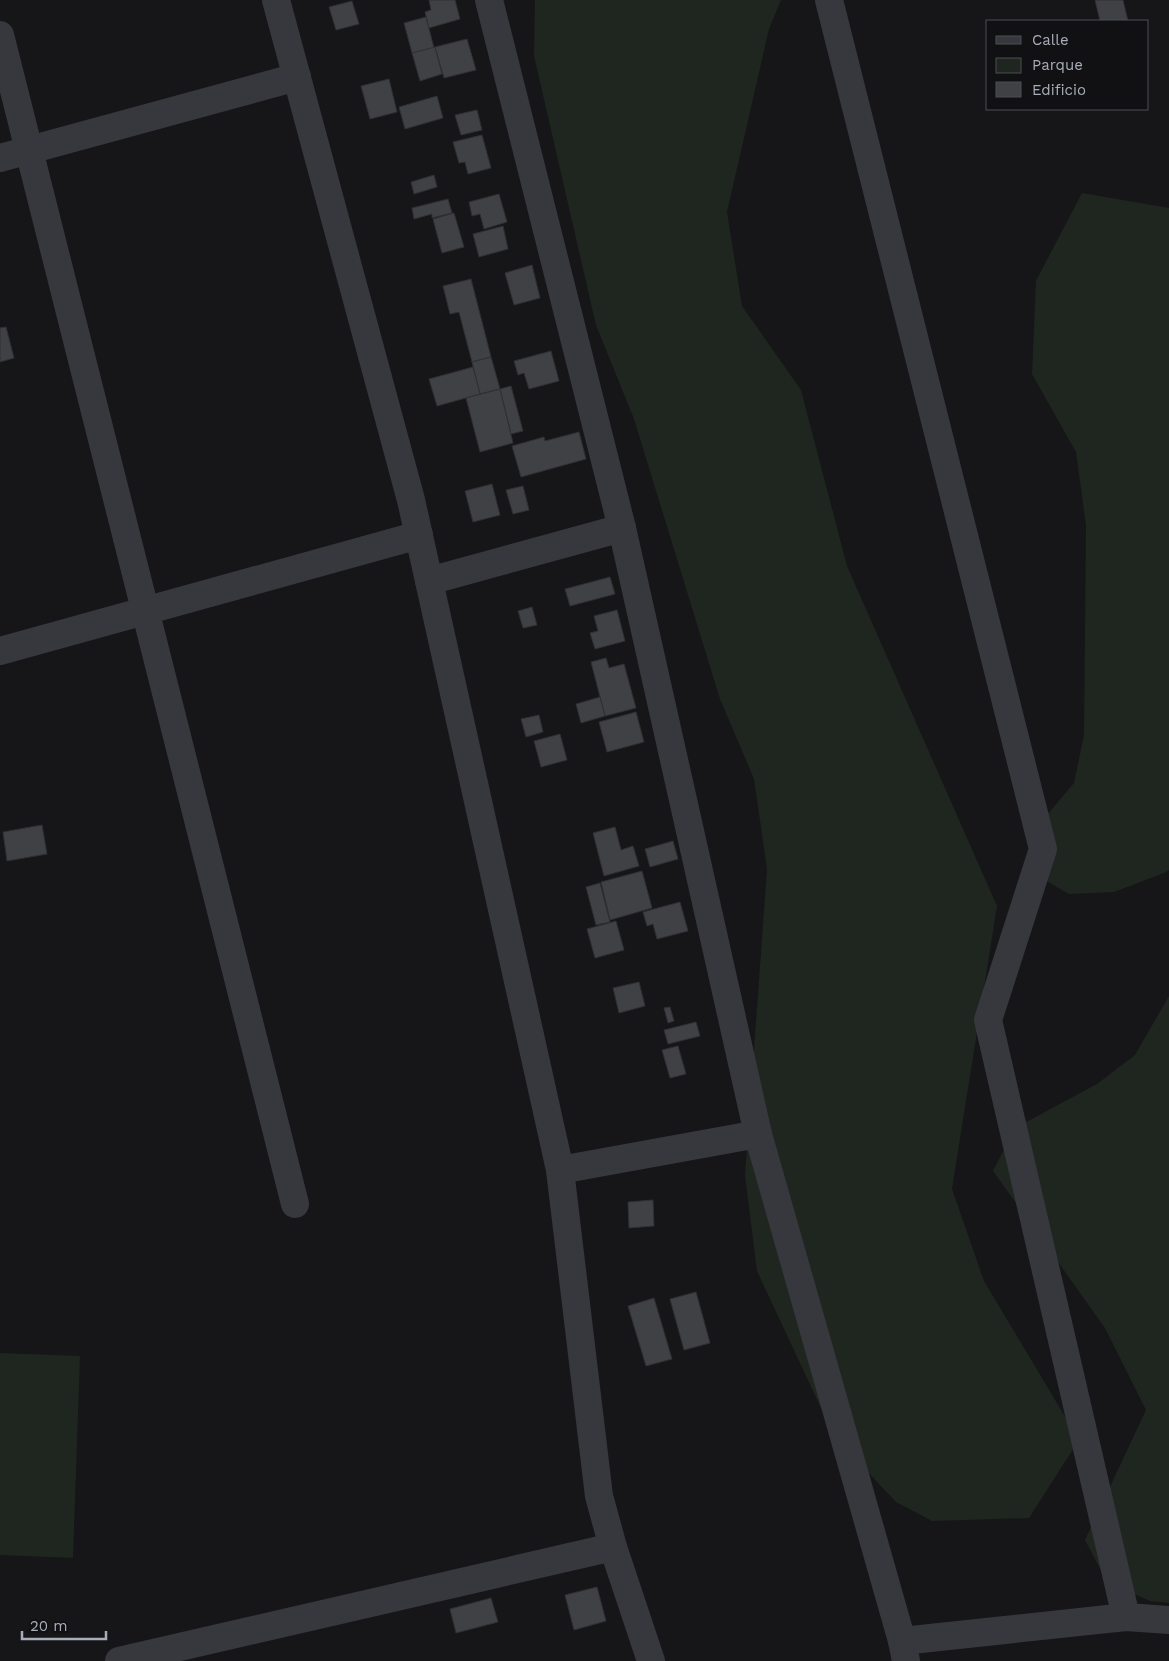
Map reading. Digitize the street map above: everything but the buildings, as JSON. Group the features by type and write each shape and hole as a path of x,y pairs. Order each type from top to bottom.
{"street":[{"path":"276,0 419,535 560,1170 599,1496 613,1547 651,1661"},
{"path":"489,0 622,528 758,1134 904,1651 1126,1617 1169,1620"},
{"path":"830,0 1042,849 988,1020 1126,1617"},
{"path":"0,35 295,1204"},
{"path":"0,158 297,77"},
{"path":"429,581 622,528"},
{"path":"0,650 419,535"},
{"path":"560,1170 758,1134"},
{"path":"119,1661 613,1547"}],"green space":[{"path":"535,0 781,0 769,29 727,212 742,306 801,390 847,566 997,906 952,1189 984,1281 1079,1440 1029,1518 932,1521 896,1502 834,1436 757,1271 745,1175 767,869 754,779 720,699 634,419 596,325 534,56"},
{"path":"1082,193 1169,208 1169,870 1114,892 1069,894 1026,869 1041,822 1074,783 1084,735 1086,525 1076,452 1032,374 1036,281"},
{"path":"1169,996 1169,1603 1150,1601 1107,1582 1085,1540 1146,1410 1105,1328 993,1171 1015,1128 1097,1084 1135,1055"},
{"path":"0,1353 80,1356 73,1558 0,1555"}]}
